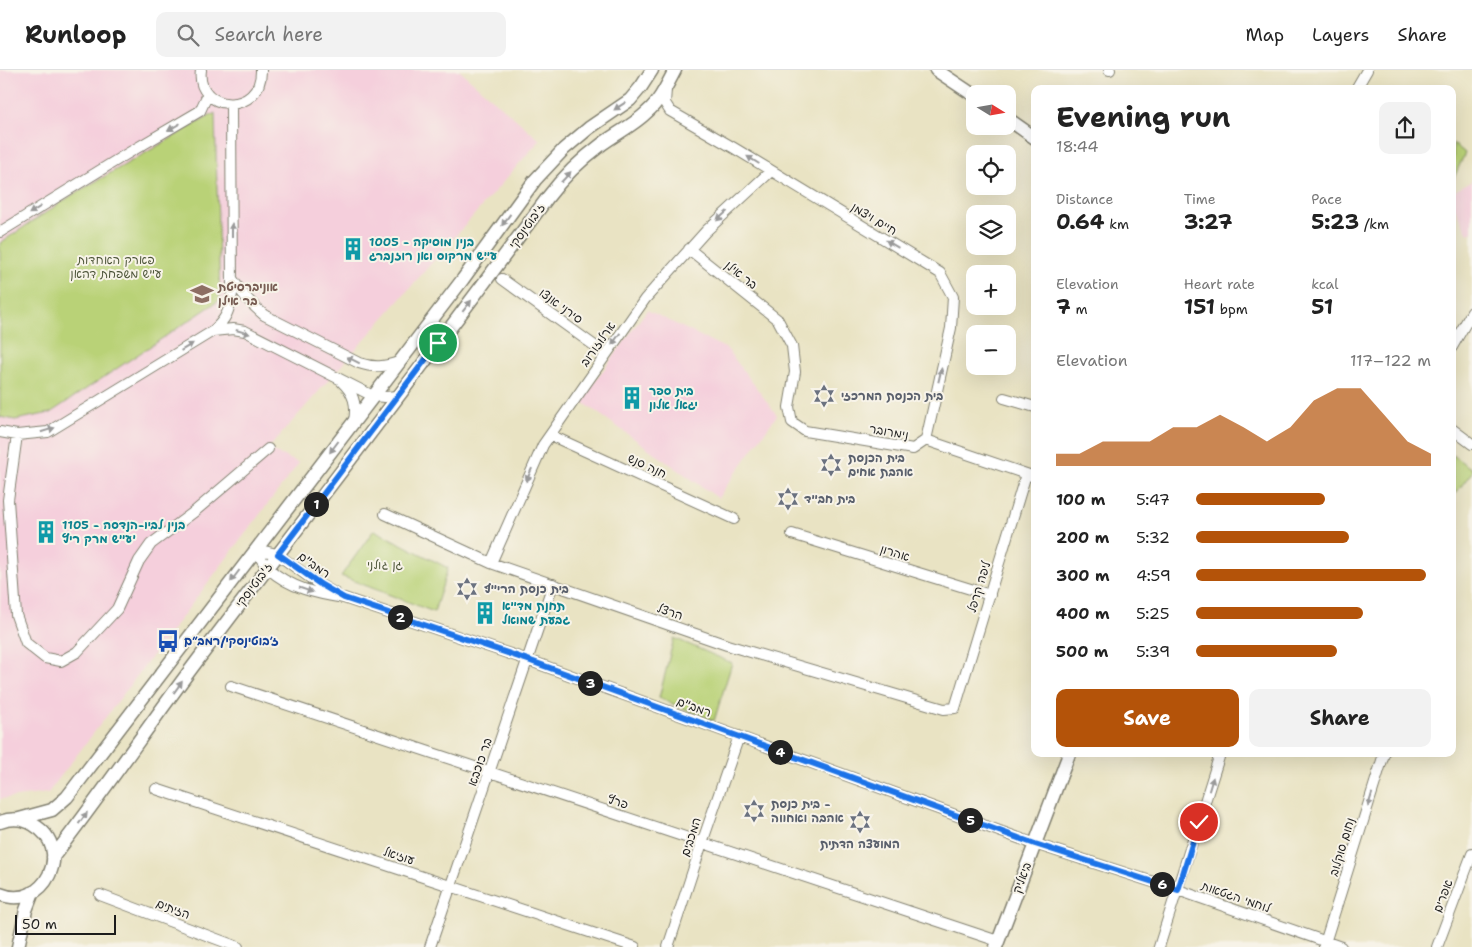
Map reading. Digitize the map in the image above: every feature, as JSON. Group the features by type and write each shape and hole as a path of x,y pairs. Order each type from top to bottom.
{"street":[{"path":"201,70 202,85 208,94 214,100 231,104 247,100 254,94 261,80 261,70"},
{"name":"ז'בוטינסקי","path":"1,822 52,810 67,797 463,279 535,180 564,149 608,114 630,100 642,87 652,70"},
{"name":"ז'בוטינסקי","path":"33,892 47,880 52,869 54,857 192,668 479,291 551,193 600,145 649,111 658,100 675,70"},
{"path":"936,70 966,90"},
{"path":"1358,85 1367,70"},
{"name":"חיים ויצמן","path":"666,86 665,103 670,111 940,273 953,297 951,328 926,440"},
{"path":"0,232 200,111 208,94"},
{"path":"0,432 16,435 48,432 213,331 224,321 230,308 232,279 231,104"},
{"path":"1016,125 1031,135"},
{"name":"ארלוזורוב","path":"491,563 543,445 645,299 706,230 771,171"},
{"name":"בר אילן","path":"689,249 778,320 792,346 795,372 789,407 792,422"},
{"path":"232,279 247,300 264,315 360,364 379,367 399,362"},
{"name":"סירני אנצו","path":"502,279 606,354"},
{"path":"1456,340 1472,312"},
{"path":"213,331 233,329 245,332 373,396 398,396"},
{"path":"338,378 347,386 354,400 356,408 354,421"},
{"path":"1004,398 1031,406"},
{"name":"נימרובר","path":"792,422 806,431 913,449 926,440 1031,476"},
{"path":"1456,432 1472,444"},
{"path":"16,435 8,500 16,615 26,643 45,658 61,661 77,652 117,609 139,561 151,544 194,512 268,449"},
{"name":"חנה סנש","path":"550,435 734,519"},
{"name":"ליפה קרפל","path":"955,708 990,595 1031,476"},
{"name":"הרצל","path":"385,514 491,563 727,645 944,710 955,708"},
{"name":"אהרון","path":"792,534 990,595"},
{"name":"רמב\"ם","path":"256,550 278,554 320,584 344,598"},
{"name":"רמב\"ם","path":"256,550 267,568 301,589 344,598 528,660 1035,844"},
{"name":"בר כוכבא","path":"430,947 554,584"},
{"name":"פרץ","path":"231,686 702,843 997,944"},
{"name":"המכבים","path":"668,947 738,736"},
{"name":"ביאליק","path":"997,944 1068,757"},
{"path":"1159,947 1219,757"},
{"name":"נחום סוקלוב","path":"1325,944 1383,757"},
{"name":"עוזיאל","path":"156,790 634,947"},
{"path":"19,819 39,828 47,836 52,846 54,857"},
{"name":"לוחמי הגטאות","path":"1035,844 1178,890 1325,944 1341,947"},
{"name":"אפרים","path":"1437,947 1472,854"},
{"path":"0,894 18,897 33,892"},
{"path":"18,947 26,910 33,892"},
{"name":"הזיתים","path":"100,895 238,947"}],"shaded area":[{"name":"אוניברסיטת בר אילן","path":"0,70 459,70 540,140 268,449 299,463 48,793 0,799"},
{"path":"1472,181 1472,232 1468,234 1456,210 1456,190"},
{"path":"647,310 727,349 777,415 718,498 581,401"}],"green space":[{"name":"פארק האחדות ע\"ש משפחת דהאן","path":"215,113 220,300 50,413 15,420 0,417 0,243 72,195"},
{"path":"1456,146 1465,153 1456,173"},
{"path":"1456,458 1472,469 1472,472 1456,493"},
{"name":"גן גולני","path":"374,530 448,568 434,612 341,576"},
{"path":"674,638 732,663 714,721 659,698"}],"place":[{"name":"1005 - בנין מוסיקה ע\"ש מרקוס ואן רוזנברג","path":"353,249"},
{"name":"אוניברסיטת בר אילן","path":"202,294"},
{"name":"בית הכנסת המרכזי","path":"824,396"},
{"name":"בית ספר יגאל אלון","path":"632,398"},
{"name":"בית הכנסת אהבת אחים","path":"831,465"},
{"name":"בית חב\"ד","path":"788,499"},
{"name":"1105 - בנין לביו-הנדסה ע\"ש מרק ריץ'","path":"46,532"},
{"name":"בית כנסת הרי\"ף","path":"467,589"},
{"name":"תחנת מד\"א גבעת שמואל","path":"485,613"},
{"name":"ז׳בוטינסקי/רמב״ם","path":"168,641"},
{"name":"בית כנסת - אהבה ואחווה","path":"754,811"},
{"name":"המועצה הדתית","path":"860,822"}],"route":[{"path":"438,343 278,554 320,584 344,598 528,660 1035,844 1178,890 1199,822"}]}
